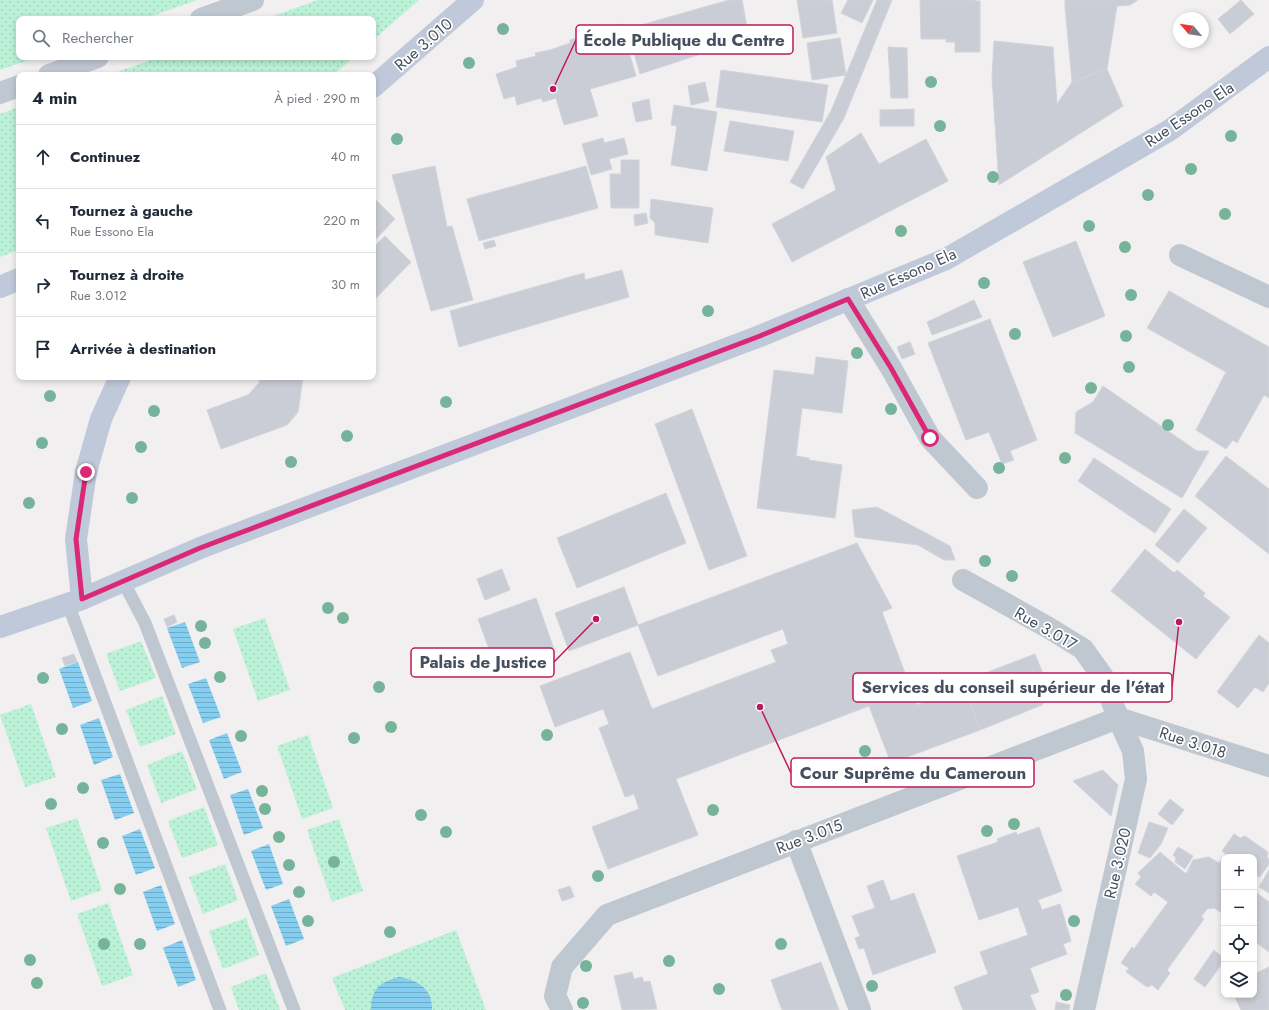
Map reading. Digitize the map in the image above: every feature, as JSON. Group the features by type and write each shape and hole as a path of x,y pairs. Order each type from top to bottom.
{"main road":[{"name":"Rue 3.010","path":"376,84 473,0"},
{"name":"Rue Essono Ela","path":"0,627 75,601 200,548 760,336 946,259 1170,130 1269,56"},
{"path":"0,287 16,280"},
{"path":"75,601 76,539 86,472 101,419 119,380"}],"street":[{"path":"209,16 253,0"},
{"path":"58,72 90,60"},
{"path":"0,93 16,87"},
{"path":"1180,255 1269,297"},
{"path":"848,299 891,368 930,438 977,488"},
{"name":"Rue 3.017","path":"963,580 1049,628 1083,649 1103,677 1118,718"},
{"name":"Rue 3.018","path":"1118,718 1269,766"},
{"name":"Rue 3.015","path":"562,1010 555,996 562,967 607,915 1118,718"},
{"name":"Rue 3.020","path":"1084,1010 1136,779 1133,751 1118,718"},
{"path":"796,841 860,1010"}],"lane":[{"path":"123,581 145,623 294,1010"},
{"path":"75,601 220,1010"}],"green space":[{"path":"0,0 197,0 152,16 16,16 16,60 28,60 0,70"},
{"path":"318,0 419,0 376,37 376,16 273,16"},
{"path":"151,60 350,60 336,72 117,72"},
{"path":"16,108 16,251 0,257 0,114"},
{"path":"265,618 290,690 258,701 233,629"},
{"path":"141,641 156,678 120,691 106,654"},
{"path":"162,696 176,734 140,747 126,710"},
{"path":"31,704 56,777 25,787 0,715"},
{"path":"308,735 333,808 302,819 277,746"},
{"path":"182,751 197,789 161,803 147,765"},
{"path":"204,807 218,845 182,858 168,821"},
{"path":"77,818 102,890 71,901 46,828"},
{"path":"339,819 363,891 332,902 307,830"},
{"path":"225,864 238,900 203,914 189,877"},
{"path":"108,903 133,975 102,986 77,914"},
{"path":"246,918 259,955 223,969 209,931"},
{"path":"456,930 486,1010 345,1010 332,978"},
{"path":"266,973 280,1010 239,1010 231,987"}],"water":[{"path":"185,622 200,662 182,668 167,628"},
{"path":"78,662 92,701 73,708 59,669"},
{"path":"206,678 221,717 203,723 188,684"},
{"path":"99,718 113,757 94,765 80,725"},
{"path":"227,733 242,772 224,779 209,740"},
{"path":"120,774 134,813 115,820 101,780"},
{"path":"248,789 263,828 244,835 230,795"},
{"path":"140,829 155,868 136,875 122,836"},
{"path":"269,844 283,884 266,890 251,851"},
{"path":"161,885 175,924 157,931 143,892"},
{"path":"289,899 304,939 286,946 271,906"},
{"path":"182,940 196,980 178,987 163,948"},
{"path":"399,977 418,983 427,991 432,1003 432,1010 371,1010 371,1003 378,988 387,981"}],"building":[{"path":"729,0 742,0 749,38 640,74 627,29"},
{"path":"797,0 832,0 837,33 803,38"},
{"path":"848,0 873,0 862,23 841,13"},
{"path":"877,0 892,0 844,118 803,189 790,182 831,111"},
{"path":"920,0 980,1 980,52 955,52 955,42 946,42 946,39 921,39"},
{"path":"1065,0 1138,0 1130,5 1117,6 1107,69 1072,82 1065,7"},
{"path":"1241,0 1254,14 1230,34 1218,19"},
{"path":"621,24 636,76 590,89 598,116 564,125 556,98 543,102 541,98 517,105 515,96 504,99 496,74 517,67 516,61 536,56 535,53 550,50 570,43 570,40"},
{"path":"840,38 846,75 812,80 807,43"},
{"path":"994,41 1053,47 1057,104 1072,82 1107,69 1123,106 999,185 992,77"},
{"path":"888,47 907,48 908,98 891,98"},
{"path":"721,70 828,85 822,122 716,107"},
{"path":"705,82 709,101 691,105 688,86"},
{"path":"649,99 652,119 636,122 632,103"},
{"path":"674,105 717,112 707,171 671,165 677,126 671,125"},
{"path":"914,109 914,126 880,126 880,110"},
{"path":"730,121 794,131 788,161 724,151"},
{"path":"861,133 879,164 926,139 948,181 792,262 772,224 836,190 826,157"},
{"path":"603,138 604,143 624,138 628,154 609,159 612,169 591,175 582,144"},
{"path":"621,160 639,160 639,208 611,208 610,174 621,174"},
{"path":"435,166 447,227 452,226 473,300 431,311 392,175"},
{"path":"586,166 598,208 479,241 467,199"},
{"path":"651,199 713,208 708,243 655,235 655,223 650,218"},
{"path":"376,200 395,219 376,239"},
{"path":"646,213 648,223 635,226 634,215"},
{"path":"385,236 411,262 376,298 376,245"},
{"path":"494,240 496,246 485,249 483,243"},
{"path":"1076,241 1105,316 1053,337 1023,262"},
{"path":"622,270 629,297 459,347 450,311 584,273 585,280"},
{"path":"1169,291 1269,347 1269,398 1264,395 1237,443 1233,440 1226,449 1196,430 1226,372 1147,328"},
{"path":"974,300 982,317 932,335 927,322"},
{"path":"990,319 1037,440 1010,451 1014,460 1002,464 989,432 966,440 928,343"},
{"path":"910,342 915,354 902,359 897,347"},
{"path":"816,357 848,361 842,413 802,408 796,456 809,458 809,460 842,465 835,518 757,508 774,370 814,375"},
{"path":"260,380 303,380 298,412 287,425 221,449 207,410 248,395 259,383"},
{"path":"1103,386 1197,451 1209,451 1182,498 1075,433 1076,412 1093,402"},
{"path":"692,409 747,556 709,570 655,424"},
{"path":"1226,456 1269,489 1269,554 1195,496"},
{"path":"1094,458 1171,509 1155,533 1078,481"},
{"path":"666,493 686,543 577,588 557,538"},
{"path":"877,507 950,546 955,560 944,560 918,545 855,537 852,510"},
{"path":"1184,509 1207,528 1178,563 1155,545"},
{"path":"857,543 892,608 882,612 917,705 964,688 980,730 891,763 869,706 676,779 698,835 608,869 592,827 639,809 634,794 625,797 599,728 609,724 603,709 555,727 540,686 630,652 652,709 776,662 771,650 788,644 783,629 658,676 638,625"},
{"path":"1145,549 1174,573 1177,570 1205,593 1203,596 1230,617 1196,659 1111,591"},
{"path":"502,569 510,590 485,600 477,579"},
{"path":"624,587 638,625 569,651 555,613"},
{"path":"536,598 555,652 498,673 478,619"},
{"path":"174,615 177,622 167,627 164,619"},
{"path":"1259,635 1269,643 1269,683 1263,692 1255,687 1238,708 1217,692"},
{"path":"74,654 77,662 65,666 62,658"},
{"path":"1035,654 1050,691 1042,705 980,730 962,682"},
{"path":"1103,770 1118,785 1111,816 1073,781"},
{"path":"1170,799 1184,810 1172,825 1158,814"},
{"path":"1149,822 1168,828 1161,844 1150,858 1138,853"},
{"path":"1039,827 1062,891 1038,900 1042,910 1060,904 1071,941 1063,944 1067,954 1030,968 1039,992 1030,995 1036,1010 963,1010 954,987 988,974 980,952 1028,935 1018,907 979,920 957,856 998,842 997,839 1016,832 1017,835"},
{"path":"1234,834 1240,838 1245,836 1268,852 1267,857 1269,859 1269,864 1260,877 1257,876 1257,854 1226,854 1222,851"},
{"path":"1178,847 1193,856 1185,869 1175,862 1176,858 1173,855"},
{"path":"1160,852 1186,874 1193,860 1209,857 1219,863 1221,860 1221,912 1214,908 1207,909 1201,917 1204,919 1167,970 1170,973 1158,990 1152,985 1147,987 1126,972 1129,968 1121,963 1132,947 1134,949 1168,902 1154,892 1151,896 1135,884 1141,877 1138,873"},
{"path":"1269,870 1269,893 1259,887"},
{"path":"883,880 891,901 914,893 936,952 873,975 864,948 859,949 855,938 860,936 852,916 875,908 867,886"},
{"path":"570,886 574,897 562,901 558,890"},
{"path":"1257,893 1269,902 1269,952 1257,943"},
{"path":"1214,950 1221,956 1221,965 1205,987 1194,979"},
{"path":"821,962 839,1010 782,1010 771,980"},
{"path":"1269,967 1269,1010 1241,1010 1235,998 1257,998 1257,973"},
{"path":"632,972 634,979 642,977 644,982 650,981 657,1009 622,1010 614,976"},
{"path":"1056,1002 1070,1005 1069,1010 1055,1010"}],"place":[{"name":"École Publique du Centre","path":"553,89"},
{"name":"Palais de Justice","path":"596,619"},
{"name":"Services du conseil supérieur de l'état","path":"1179,622"},
{"name":"Cour Suprême du Cameroun","path":"760,707"}],"route":[{"path":"86,472 76,539 82,599 200,548 760,336 848,299 891,368 930,438"}]}
